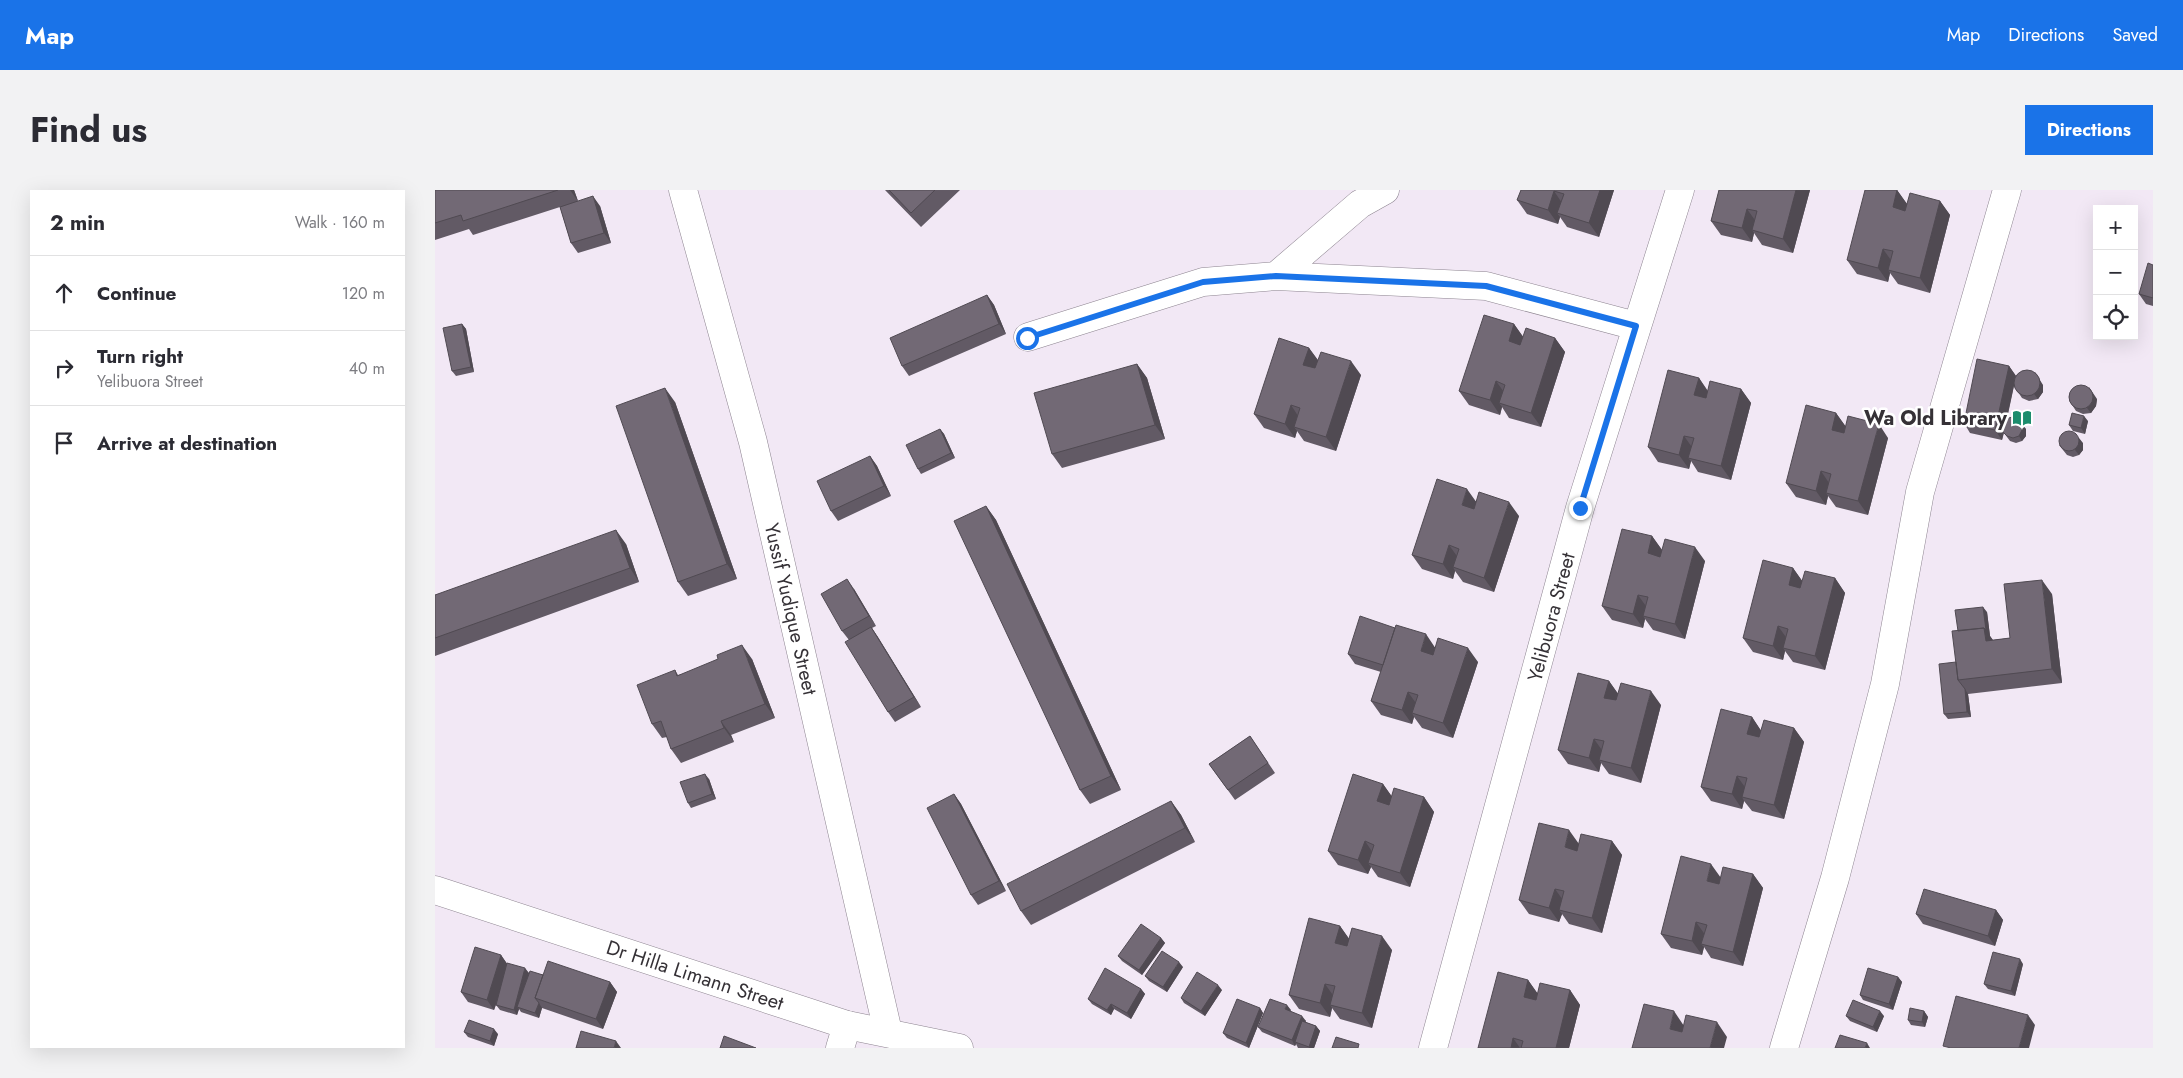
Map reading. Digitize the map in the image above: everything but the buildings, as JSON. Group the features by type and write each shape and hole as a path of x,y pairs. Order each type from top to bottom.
{"main road":[{"name":"Yussif Yudique Street","path":"683,190 753,442 887,1032"},
{"path":"1276,276 1357,197 1385,190"},
{"name":"Yelibuora Street","path":"1433,1048 1578,518 1636,326 1680,190"},
{"path":"1784,1048 1835,878 1885,684 1920,492 2007,190"},
{"path":"1027,338 1203,282 1276,276 1486,286 1636,326"},
{"name":"Dr Hilla Limann Street","path":"435,890 844,1036 887,1032 959,1048"}],"place":[{"name":"Wa Old Library","path":"2022,418"}],"route":[{"path":"1027,338 1203,282 1276,276 1486,286 1636,326 1580,508"}]}
